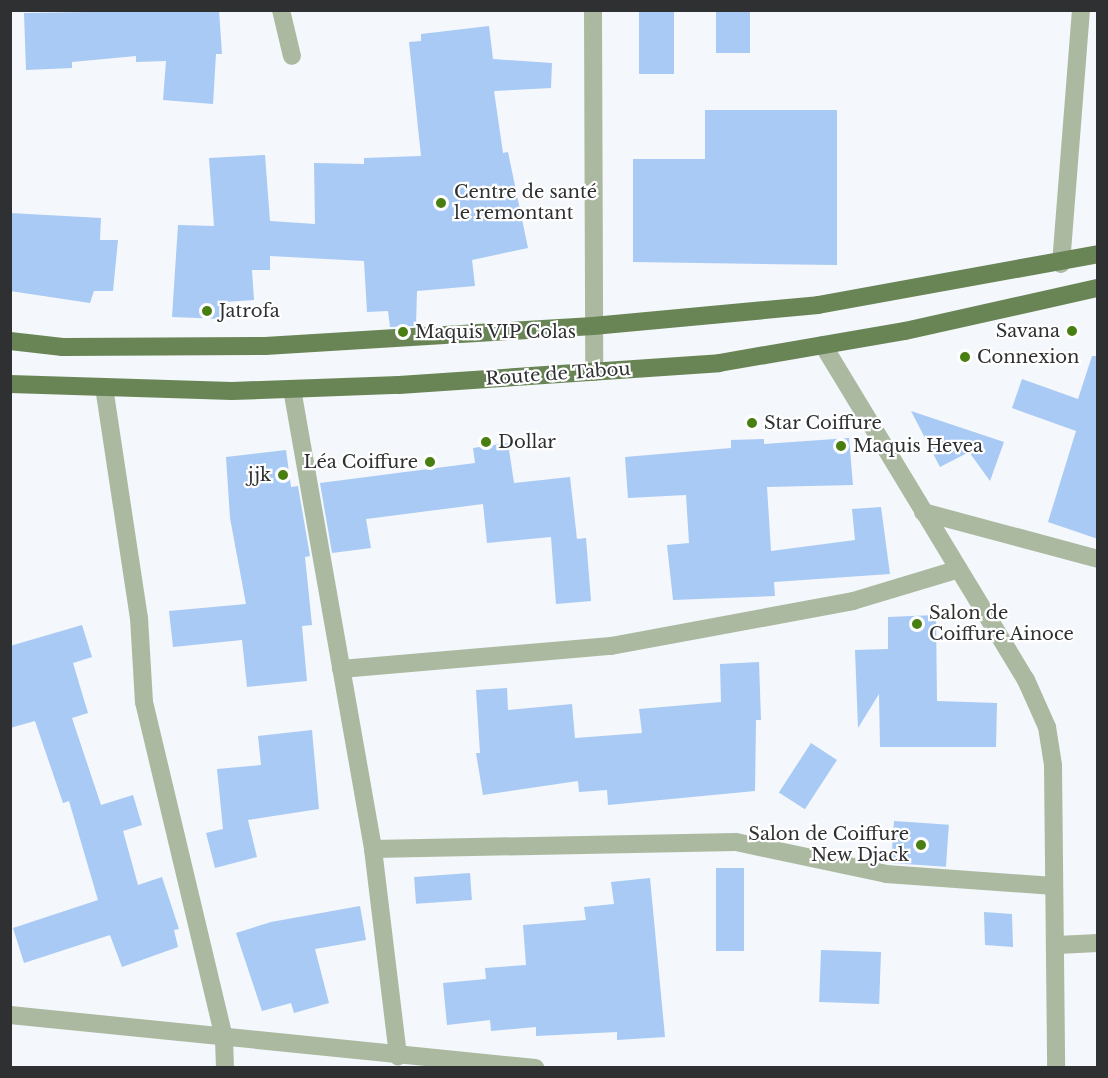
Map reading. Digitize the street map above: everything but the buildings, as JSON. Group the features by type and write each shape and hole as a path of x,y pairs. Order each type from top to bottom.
{"main road":[{"path":"10,341 63,346 266,346 593,326 818,305 1061,264 1098,254"},
{"name":"Route de Tabou","path":"10,384 292,389 719,363 823,345 1098,288"}],"street":[{"path":"281,10 292,56"},
{"path":"593,10 594,372"},
{"path":"1061,264 1082,10"},
{"path":"823,345 956,570 1026,680 1047,727 1053,766 1057,945 1056,1068"},
{"path":"104,387 139,618 144,702 224,1039 225,1068"},
{"path":"292,389 373,849 398,1057"},
{"path":"922,512 1098,559"},
{"path":"341,669 611,646 853,601 956,570"},
{"path":"373,849 736,842 886,874 1054,886"},
{"path":"1057,945 1098,942"},
{"path":"10,1015 398,1057 534,1068"}],"place":[{"name":"Centre de santé le remontant","path":"441,203"},
{"name":"Jatrofa","path":"207,311"},
{"name":"Savana","path":"1072,331"},
{"name":"Maquis VIP Colas","path":"403,332"},
{"name":"Connexion","path":"965,357"},
{"name":"Star Coiffure","path":"752,423"},
{"name":"Dollar","path":"486,442"},
{"name":"Maquis Hevea","path":"841,446"},
{"name":"Léa Coiffure","path":"430,462"},
{"name":"jjk","path":"283,475"},
{"name":"Salon de Coiffure Ainoce","path":"917,624"},
{"name":"Salon de Coiffure New Djack","path":"921,845"}]}
